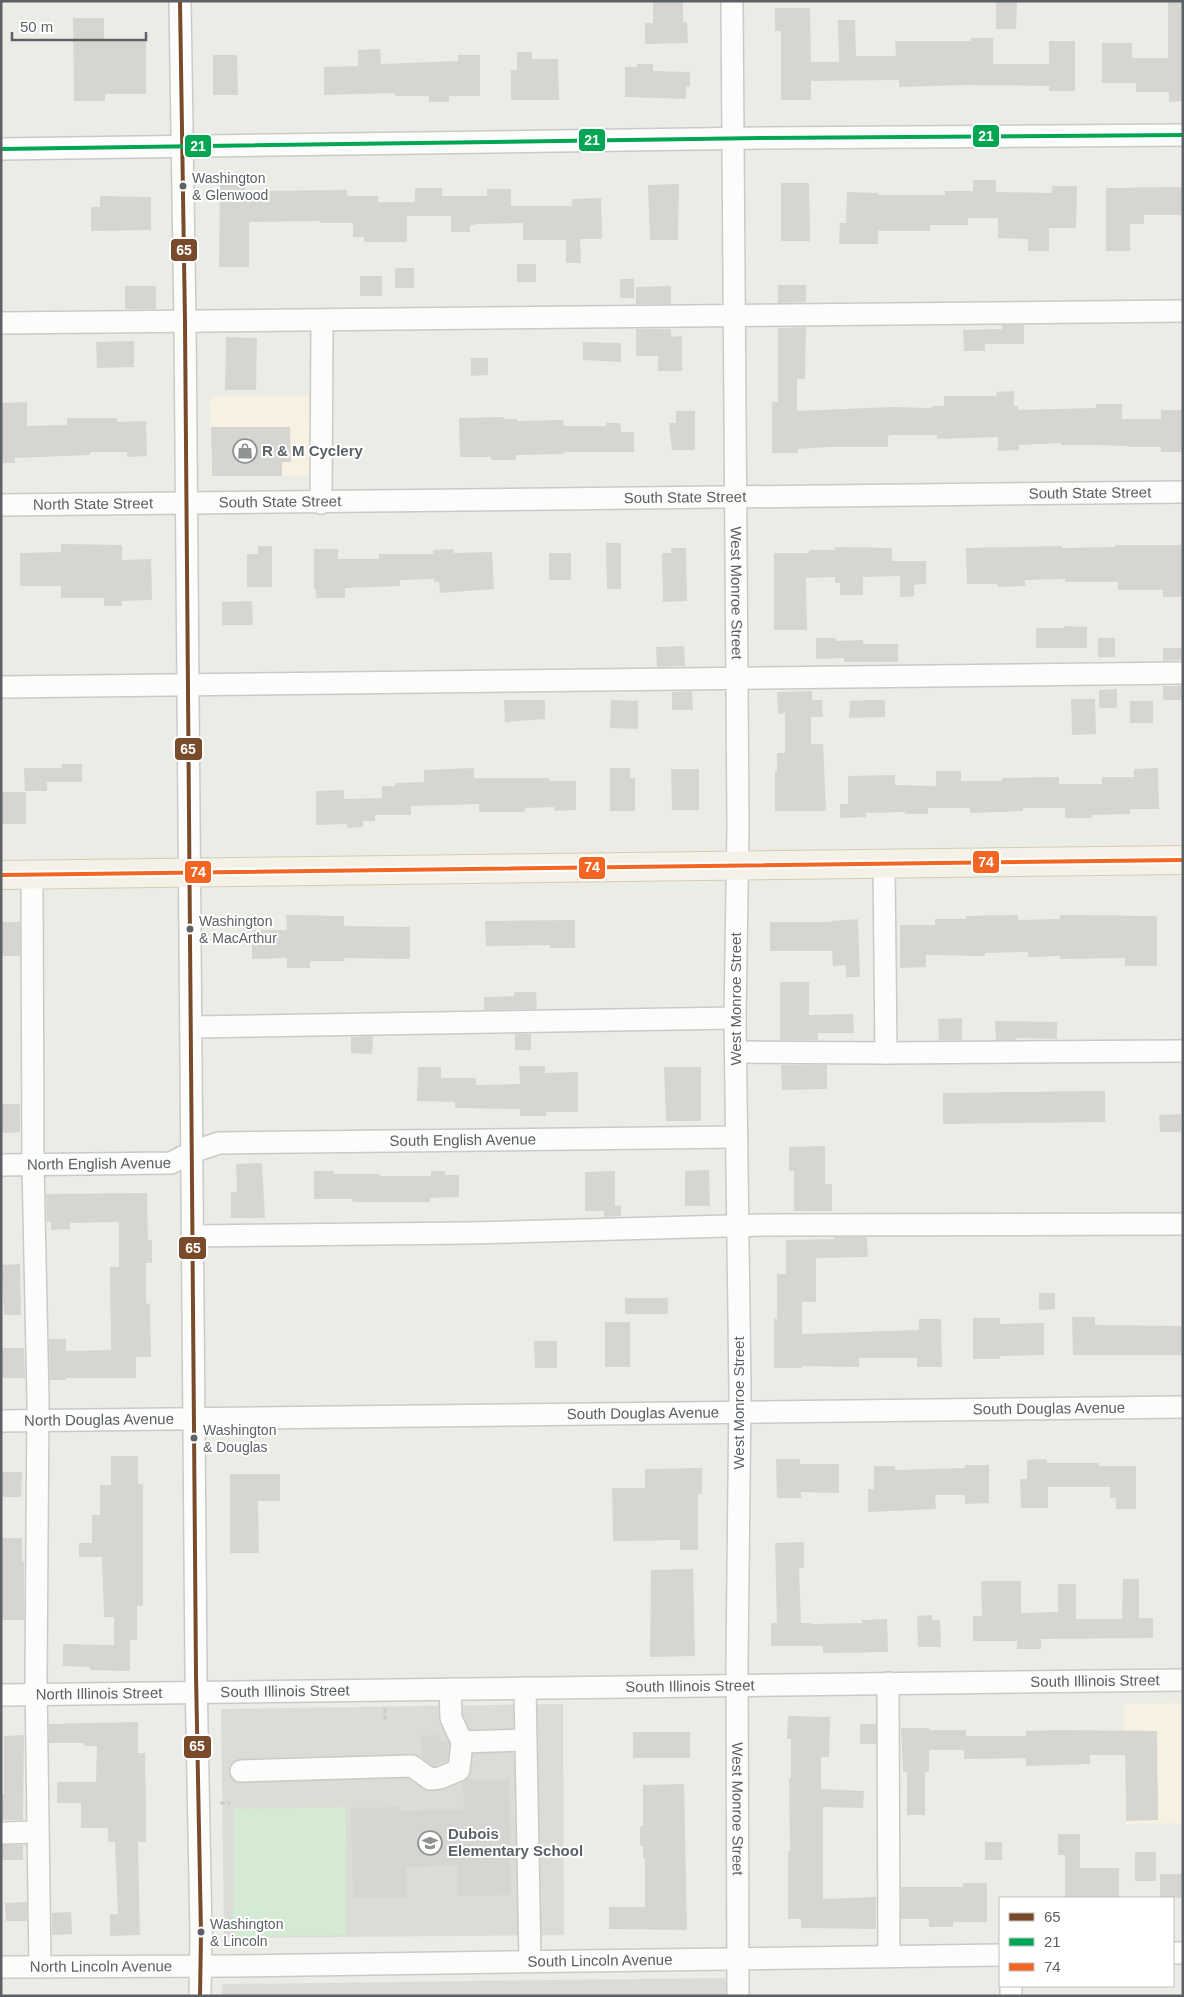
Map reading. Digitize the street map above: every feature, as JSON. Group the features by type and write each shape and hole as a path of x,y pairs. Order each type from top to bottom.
{"main road":[{"path":"1,875 1183,860"}],"street":[{"path":"180,1 187,503 200,1996"},
{"name":"West Monroe Street","path":"732,1 738,866 736,1052 740,1412 737,1685 738,1996"},
{"path":"1,149 1183,135"},
{"path":"1,323 1183,311"},
{"path":"321,502 322,320"},
{"name":"South State Street","path":"187,503 1183,492"},
{"name":"North State Street","path":"1,505 187,503"},
{"path":"1,687 1183,673"},
{"path":"884,865 886,1053"},
{"path":"32,875 40,1966"},
{"path":"191,1027 736,1018"},
{"path":"736,1052 1183,1051"},
{"name":"South English Avenue","path":"192,1152 219,1143 737,1137"},
{"name":"North English Avenue","path":"1,1165 171,1163 192,1152"},
{"path":"193,1236 469,1233 738,1225 1183,1224"},
{"name":"South Douglas Avenue","path":"195,1419 1183,1407"},
{"name":"North Douglas Avenue","path":"1,1421 195,1419"},
{"name":"South Illinois Street","path":"197,1692 1183,1680"},
{"path":"888,1683 890,1956"},
{"path":"526,1688 530,1961"},
{"path":"242,1771 412,1766 430,1779 440,1778 459,1770 462,1742 451,1718 450,1689"},
{"name":"North Illinois Street","path":"1,1694 197,1692"},
{"path":"462,1742 526,1740"},
{"path":"1,1833 38,1832"},
{"name":"South Lincoln Avenue","path":"200,1965 999,1955"},
{"name":"North Lincoln Avenue","path":"1,1966 200,1965"}],"path":[{"path":"385,1705 385,1720"},
{"path":"220,1803 230,1803"}],"shaded area":[{"path":"317,396 318,475 211,477 210,397"},
{"path":"1183,1703 1183,1823 1125,1824 1124,1704"},
{"path":"563,1704 564,1935 224,1938 221,1709"},
{"path":"725,1978 728,1986 728,1996 222,1996 223,1984"}],"green space":[{"path":"346,1807 346,1935 233,1937 234,1809"}],"building":[{"path":"653,1 683,1 683,22 687,22 688,43 645,44 645,23 653,23"},
{"path":"1168,1 1183,1 1183,101 1169,102 1169,92 1136,92 1136,83 1102,83 1102,43 1132,43 1132,58 1168,58"},
{"path":"996,2 1017,2 1016,29 996,29"},
{"path":"775,8 810,8 811,62 839,62 838,20 855,20 856,56 896,56 895,41 971,41 971,38 993,38 993,64 1049,64 1049,41 1075,41 1075,91 1049,91 1049,86 968,85 899,87 899,80 811,81 811,100 781,100 781,31 775,31"},
{"path":"73,18 104,18 104,41 146,41 146,94 105,94 105,101 74,101"},
{"path":"380,49 381,64 458,61 458,55 480,55 480,96 449,96 449,102 429,102 429,96 395,96 395,93 324,95 324,67 358,66 358,50"},
{"path":"517,52 532,52 532,59 558,59 559,100 511,100 511,70 517,70"},
{"path":"213,55 237,55 238,95 213,95"},
{"path":"637,64 653,64 653,71 690,72 690,87 686,87 686,99 625,97 625,67 637,67"},
{"path":"973,180 996,180 996,192 1052,193 1052,186 1077,186 1076,228 1049,228 1049,251 1028,251 1028,239 998,238 998,218 968,218 968,225 930,225 930,231 878,231 878,244 839,244 840,223 846,223 847,192 878,193 878,195 945,195 945,191 973,191"},
{"path":"781,183 809,183 810,241 781,241"},
{"path":"679,184 678,240 650,240 648,185"},
{"path":"220,185 245,185 245,191 347,190 347,196 378,196 378,202 415,202 415,188 442,188 442,196 487,196 487,189 511,189 511,206 572,206 572,199 601,198 602,239 580,239 581,263 566,263 566,240 523,240 523,223 475,224 470,225 470,232 451,232 451,216 407,216 407,242 364,242 364,237 353,237 353,223 320,223 320,221 249,222 249,267 219,267"},
{"path":"1183,187 1183,215 1144,215 1144,224 1130,224 1130,251 1106,251 1106,188"},
{"path":"100,196 151,197 151,230 91,231 91,207 100,207"},
{"path":"517,264 536,264 536,282 517,282"},
{"path":"395,268 414,268 414,288 395,288"},
{"path":"360,276 382,276 382,296 360,296"},
{"path":"620,279 634,279 634,298 620,298"},
{"path":"778,285 806,285 806,302 778,303"},
{"path":"125,286 156,286 156,309 125,309"},
{"path":"671,286 671,304 636,304 636,287"},
{"path":"1002,325 1024,325 1024,344 985,344 985,351 964,351 963,330 1002,329"},
{"path":"806,327 805,379 797,379 797,411 892,407 932,408 932,406 944,406 944,396 997,396 996,392 1014,391 1014,406 1018,406 1018,410 1096,408 1096,404 1122,404 1122,419 1161,419 1161,410 1183,410 1183,452 1161,452 1161,447 1061,445 1061,443 1019,445 1019,450 998,451 998,437 937,439 937,435 891,435 888,436 888,447 828,447 798,449 798,453 772,453 772,402 778,402 778,328"},
{"path":"636,329 671,329 671,337 682,336 682,371 658,371 658,356 636,356"},
{"path":"226,337 257,338 256,390 225,390"},
{"path":"134,341 134,367 97,368 96,342"},
{"path":"583,342 621,343 621,362 583,360"},
{"path":"471,358 488,358 488,375 471,376"},
{"path":"27,402 27,426 67,425 67,418 117,418 117,422 146,421 147,456 127,457 127,452 90,452 90,455 15,458 15,463 1,463 1,403"},
{"path":"676,411 695,411 695,450 672,450 669,423 676,423"},
{"path":"504,417 504,419 517,419 517,421 563,420 564,426 606,426 606,423 620,423 621,432 634,432 634,452 564,452 564,454 516,455 516,460 491,460 491,457 460,457 459,418"},
{"path":"211,427 290,427 291,462 282,462 282,476 212,476"},
{"path":"606,543 621,543 621,589 607,589"},
{"path":"61,544 122,545 122,560 151,559 152,600 122,601 122,606 104,606 104,598 61,598 61,586 20,586 20,553 61,552"},
{"path":"1115,545 1183,545 1183,597 1163,597 1163,590 1118,590 1118,582 1065,582 1065,579 1025,580 1025,586 998,587 998,584 967,584 966,548 1115,547"},
{"path":"258,546 272,546 272,587 247,587 247,554 258,554"},
{"path":"835,547 892,548 892,561 926,561 926,584 914,585 914,596 900,597 900,576 863,577 863,595 840,595 840,583 835,583 835,577 806,578 807,630 774,630 774,553 809,553 809,550 835,550"},
{"path":"671,548 686,548 687,601 663,602 662,553 671,553"},
{"path":"314,549 338,549 338,559 379,559 379,554 433,554 433,550 454,549 454,553 492,552 494,589 440,593 439,582 434,582 434,579 400,580 400,586 345,588 345,598 316,598 316,589 314,589"},
{"path":"549,553 571,553 571,580 549,580"},
{"path":"252,601 253,625 222,625 222,602"},
{"path":"1064,626 1087,627 1087,648 1036,648 1036,628 1064,628"},
{"path":"816,638 836,638 836,641 863,640 863,644 898,644 898,662 844,662 844,658 816,659"},
{"path":"1098,638 1115,638 1115,657 1098,657"},
{"path":"684,646 685,666 657,667 656,647"},
{"path":"1163,648 1182,648 1182,660 1163,661"},
{"path":"1163,686 1183,686 1182,700 1163,700"},
{"path":"1117,689 1117,708 1099,708 1099,690"},
{"path":"692,691 693,710 672,710 672,692"},
{"path":"812,691 812,700 822,700 823,717 811,717 811,744 823,744 826,811 775,811 777,753 785,753 785,713 778,714 777,692"},
{"path":"1071,699 1095,699 1096,734 1072,735"},
{"path":"504,700 545,700 545,719 505,722"},
{"path":"611,700 638,701 638,729 610,728"},
{"path":"885,700 885,717 849,718 850,701"},
{"path":"1130,701 1153,701 1153,723 1130,723"},
{"path":"62,764 82,764 82,782 47,782 47,791 25,791 24,768 62,768"},
{"path":"474,768 474,778 549,778 550,781 576,781 576,810 554,811 554,807 525,808 525,812 479,812 479,804 411,806 411,815 375,815 375,821 363,821 363,827 347,828 347,824 316,825 316,791 344,790 344,799 382,798 382,786 395,786 395,783 424,782 424,770"},
{"path":"610,768 630,768 630,778 635,778 635,811 610,811"},
{"path":"1158,768 1159,809 1130,809 1130,814 1091,815 1092,818 1065,818 1065,808 1023,808 1023,811 970,813 970,808 928,808 928,814 905,814 905,812 866,813 866,817 840,818 840,804 848,804 848,776 895,775 895,785 936,786 936,771 961,771 961,781 1002,781 1002,778 1059,777 1059,784 1102,784 1102,777 1134,777 1134,769"},
{"path":"671,769 699,769 699,810 672,810"},
{"path":"2,792 26,792 26,824 2,824"},
{"path":"286,915 344,916 344,926 410,927 410,959 344,958 345,961 310,961 310,968 287,968 287,958 252,959 252,930 287,930"},
{"path":"1018,915 1018,920 1060,919 1060,915 1157,916 1157,966 1125,966 1125,958 1060,959 1060,956 1028,957 1028,952 985,953 985,956 926,955 926,967 900,968 900,925 935,925 935,919 966,919 966,916"},
{"path":"858,919 860,977 846,977 846,965 833,966 832,951 770,951 770,922 831,922"},
{"path":"575,920 575,948 550,948 550,945 486,946 485,921"},
{"path":"1,922 20,922 20,956 1,956"},
{"path":"780,982 809,982 809,1015 853,1014 854,1033 818,1033 818,1040 780,1040"},
{"path":"514,992 536,992 537,1009 484,1010 484,997 514,996"},
{"path":"962,1018 962,1040 939,1040 938,1019"},
{"path":"995,1021 1057,1022 1057,1039 1016,1038 1016,1040 996,1040"},
{"path":"515,1034 531,1034 531,1050 515,1050"},
{"path":"373,1036 372,1054 351,1053 351,1037"},
{"path":"781,1065 827,1065 827,1089 782,1090"},
{"path":"519,1066 545,1066 545,1073 578,1072 578,1112 546,1112 546,1116 520,1116 520,1109 455,1108 455,1102 417,1101 418,1067 441,1067 441,1078 476,1078 476,1085 520,1084"},
{"path":"664,1067 701,1067 701,1121 666,1121"},
{"path":"1105,1091 1105,1122 943,1124 943,1093"},
{"path":"1,1104 20,1104 20,1132 1,1133"},
{"path":"1181,1114 1181,1132 1160,1132 1159,1115"},
{"path":"825,1146 825,1184 832,1184 832,1211 794,1211 794,1171 789,1171 789,1147"},
{"path":"262,1163 265,1218 231,1218 231,1192 237,1192 236,1164"},
{"path":"709,1170 710,1206 685,1206 685,1171"},
{"path":"314,1171 334,1171 334,1174 380,1174 380,1176 431,1176 431,1171 445,1171 445,1175 459,1175 459,1197 430,1198 430,1202 353,1202 352,1199 314,1199"},
{"path":"615,1171 615,1206 621,1205 621,1216 604,1217 604,1211 585,1211 585,1172"},
{"path":"147,1193 148,1240 152,1240 152,1263 146,1263 146,1304 150,1303 151,1357 136,1357 136,1378 66,1378 66,1380 50,1380 49,1339 66,1339 66,1351 111,1350 110,1267 119,1267 119,1222 70,1223 70,1229 51,1230 51,1222 47,1222 46,1194"},
{"path":"834,1237 867,1237 868,1257 816,1258 816,1302 802,1302 802,1334 919,1330 919,1319 941,1319 942,1367 917,1367 917,1358 859,1358 859,1367 802,1366 802,1368 774,1368 774,1319 777,1319 777,1274 786,1274 786,1240 834,1239"},
{"path":"20,1264 21,1315 4,1315 1,1265"},
{"path":"1039,1293 1055,1293 1055,1309 1039,1310"},
{"path":"625,1298 668,1298 668,1314 625,1314"},
{"path":"1072,1317 1095,1317 1095,1325 1183,1326 1183,1355 1073,1355"},
{"path":"973,1318 1000,1318 1000,1324 1044,1323 1044,1355 1000,1356 1000,1359 973,1359"},
{"path":"605,1322 630,1322 630,1367 605,1367"},
{"path":"534,1341 557,1341 557,1368 535,1368"},
{"path":"1,1348 24,1348 25,1378 1,1378"},
{"path":"111,1456 138,1456 138,1484 143,1484 143,1606 137,1606 137,1640 130,1640 130,1671 90,1670 90,1667 63,1666 63,1644 114,1645 114,1617 104,1617 102,1557 79,1557 79,1543 92,1543 92,1515 100,1515 100,1485 111,1485"},
{"path":"776,1459 800,1459 800,1464 839,1464 839,1493 801,1492 801,1498 777,1498"},
{"path":"1047,1459 1047,1463 1099,1463 1099,1466 1136,1466 1136,1509 1116,1509 1116,1498 1110,1498 1110,1487 1048,1487 1048,1508 1021,1508 1020,1479 1027,1479 1027,1460"},
{"path":"965,1465 989,1465 989,1503 965,1504 965,1495 935,1495 936,1509 868,1512 868,1489 874,1489 874,1466 895,1466 895,1470 965,1468"},
{"path":"702,1468 702,1494 698,1494 698,1550 680,1550 680,1540 613,1541 612,1488 645,1488 645,1469"},
{"path":"1,1472 22,1472 21,1497 1,1497"},
{"path":"230,1474 280,1474 280,1501 258,1501 259,1553 230,1553"},
{"path":"1,1538 22,1538 24,1620 1,1620"},
{"path":"804,1542 804,1568 799,1568 801,1623 862,1623 862,1620 887,1619 888,1652 823,1653 823,1646 771,1646 771,1623 777,1623 775,1543"},
{"path":"693,1569 695,1656 650,1657 651,1570"},
{"path":"1123,1579 1139,1579 1139,1618 1153,1618 1153,1638 1041,1639 1041,1649 1017,1649 1017,1641 973,1641 973,1616 982,1616 981,1581 1021,1581 1021,1613 1058,1612 1058,1584 1076,1584 1076,1619 1122,1619"},
{"path":"932,1615 932,1620 940,1620 941,1647 918,1647 917,1616"},
{"path":"788,1716 830,1717 829,1757 821,1757 821,1789 864,1791 863,1808 823,1807 823,1899 876,1897 876,1929 801,1928 801,1919 788,1919 791,1739 787,1739"},
{"path":"138,1722 138,1753 145,1753 146,1818 146,1842 138,1842 140,1935 110,1936 110,1914 118,1914 115,1842 108,1842 108,1828 81,1828 81,1803 57,1803 57,1782 96,1782 97,1746 84,1746 84,1743 49,1743 49,1724"},
{"path":"860,1724 876,1724 876,1744 860,1744"},
{"path":"901,1728 966,1730 966,1736 1026,1736 1026,1731 1057,1730 1157,1731 1158,1820 1126,1821 1125,1755 1090,1755 1090,1764 1026,1766 1026,1758 964,1759 964,1750 929,1750 929,1772 925,1772 925,1815 907,1815 907,1772 903,1772"},
{"path":"633,1732 690,1732 690,1758 633,1758"},
{"path":"24,1735 23,1820 1,1820 1,1794 4,1794 4,1736"},
{"path":"440,1735 440,1741 448,1741 449,1744 447,1761 433,1766 422,1757 421,1736"},
{"path":"509,1779 511,1895 458,1896 457,1866 406,1867 407,1897 353,1898 351,1808 400,1807 400,1811 464,1810 463,1782 466,1780"},
{"path":"684,1784 687,1930 609,1929 609,1907 645,1907 645,1858 643,1858 643,1846 640,1846 640,1826 643,1826 643,1785"},
{"path":"1058,1834 1080,1834 1080,1868 1119,1868 1119,1897 1065,1897 1065,1855 1058,1855"},
{"path":"985,1842 1002,1842 1002,1860 985,1860"},
{"path":"2,1845 23,1845 23,1860 2,1860"},
{"path":"1135,1852 1156,1852 1156,1881 1135,1881"},
{"path":"1160,1874 1183,1874 1183,1898 1160,1897"},
{"path":"963,1883 987,1883 987,1922 953,1922 953,1927 929,1927 929,1919 901,1919 901,1887 963,1887"},
{"path":"27,1902 27,1921 6,1921 5,1903"},
{"path":"71,1912 72,1934 52,1935 52,1913"}],"transit line":[{"name":"65","path":"180,1 185,322 196,1675 201,1933 200,1996"},
{"name":"21","path":"1,149 761,138 1183,135"},
{"name":"74","path":"1,875 1183,860"}],"place":[{"name":"Washington & Glenwood","path":"183,186"},
{"name":"R & M Cyclery","path":"245,451"},
{"name":"Washington & MacArthur","path":"190,929"},
{"name":"Washington & Douglas","path":"194,1438"},
{"name":"Dubois Elementary School","path":"430,1843"},
{"name":"Washington & Lincoln","path":"201,1932"}]}
